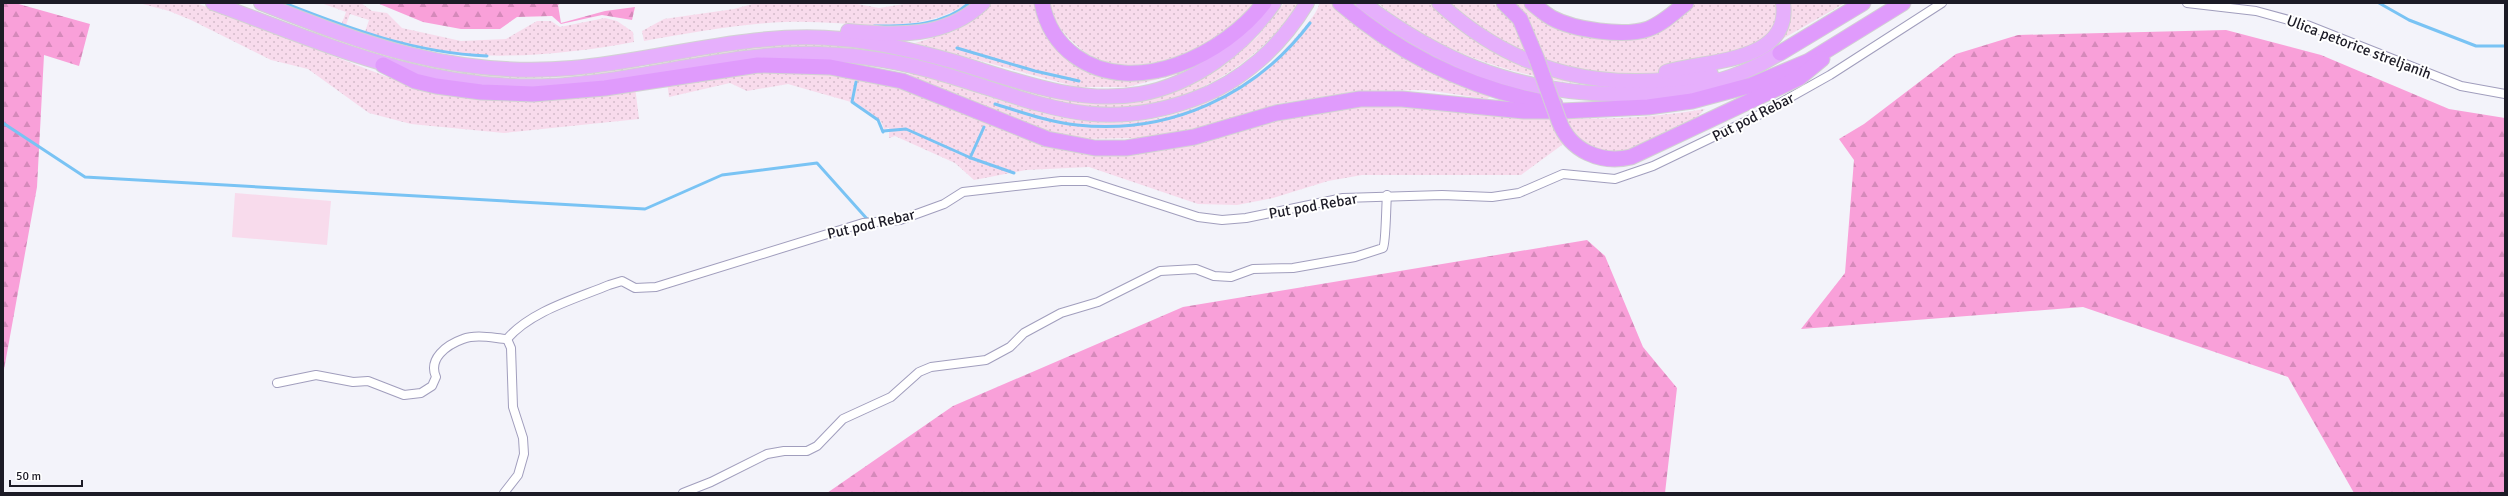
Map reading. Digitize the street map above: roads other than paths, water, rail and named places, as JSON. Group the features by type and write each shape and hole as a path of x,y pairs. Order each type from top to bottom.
{"highway":[{"path":"213,3 383,65 415,81 436,86 481,92 532,94 605,88 758,65 830,67 902,81 938,94 1027,132 1069,144 1095,148 1156,145 1194,137 1276,113 1360,99 1444,101 1524,111 1562,111 1648,107 1692,101 1752,85 1809,61 1903,3"},
{"path":"261,3 360,41 436,62 466,67 533,70 572,68 738,41 790,37 842,39 907,49 1069,94 1116,96 1140,94 1167,87 1202,70 1241,42 1274,3"},
{"path":"466,67 486,63 597,58 769,31 816,29 912,34 948,26 963,18 983,3"},
{"path":"1042,3 1045,17 1052,31 1070,52 1095,67 1124,73 1169,67 1207,51 1247,22 1264,3"},
{"path":"383,65 447,80 480,84 552,86 612,79 753,56 818,54 847,55 901,64 947,75 1048,108 1071,113 1117,116 1160,110 1215,92 1241,76 1263,56 1290,28 1307,3"},
{"path":"1340,3 1401,49 1435,67 1476,84 1516,97 1546,102 1606,108"},
{"path":"1364,3 1417,40 1453,58 1501,76 1558,89 1621,93 1664,91 1693,87 1740,74 1780,53 1863,3"},
{"path":"1438,3 1485,39 1530,61 1588,79 1648,81 1716,73 1780,53"},
{"path":"1504,3 1520,19 1536,57 1559,121 1570,140 1586,153 1606,159 1631,156 1799,78 1832,48"},
{"path":"1532,3 1552,18 1568,24 1592,30 1629,32 1652,27 1686,3"},
{"path":"1648,81 1673,70 1724,61 1761,48 1772,39 1780,26 1783,3"}],"street":[{"name":"Put pod Rebar","path":"507,339 532,319 609,285 622,281 635,288 656,287 863,223 900,220 944,204 963,192 1061,181 1087,181 1198,217 1222,220 1246,218 1343,198 1386,195 1492,198 1519,192 1563,174 1615,179 1653,166 1757,116 1802,92 1942,3"},
{"name":"Ulica petorice streljanih","path":"2187,3 2256,11 2307,25 2462,86 2505,94"},
{"path":"683,493 711,482 767,454 812,448 843,419 891,397 919,372 931,367 986,360 1010,347 1024,333 1061,313 1098,302 1160,272 1196,269 1214,276 1231,277 1253,269 1293,268 1355,257 1383,248 1385,244 1384,223 1386,195"},
{"path":"277,383 316,375 353,382 368,381 404,395 421,393 432,386 436,377 433,369 435,360 442,352 463,339 481,337 507,339 512,348 512,407 524,438 524,454 518,475 504,493"}],"waterway":[{"path":"284,3 333,22 409,45 460,54 487,56"},
{"path":"874,26 899,26 924,23 948,16 959,11 969,3"},
{"path":"2379,3 2409,20 2476,46 2505,46"},
{"path":"995,104 1046,119 1077,125 1111,126 1144,124 1176,116 1207,105 1236,90 1263,71 1288,49 1310,23"},
{"path":"957,48 1035,71 1079,81"},
{"path":"856,82 852,102 878,120 883,132"},
{"path":"3,123 85,177 645,209 722,175 817,163 868,220"},
{"path":"970,158 984,127"},
{"path":"883,131 906,129 971,158 1014,173"}]}
